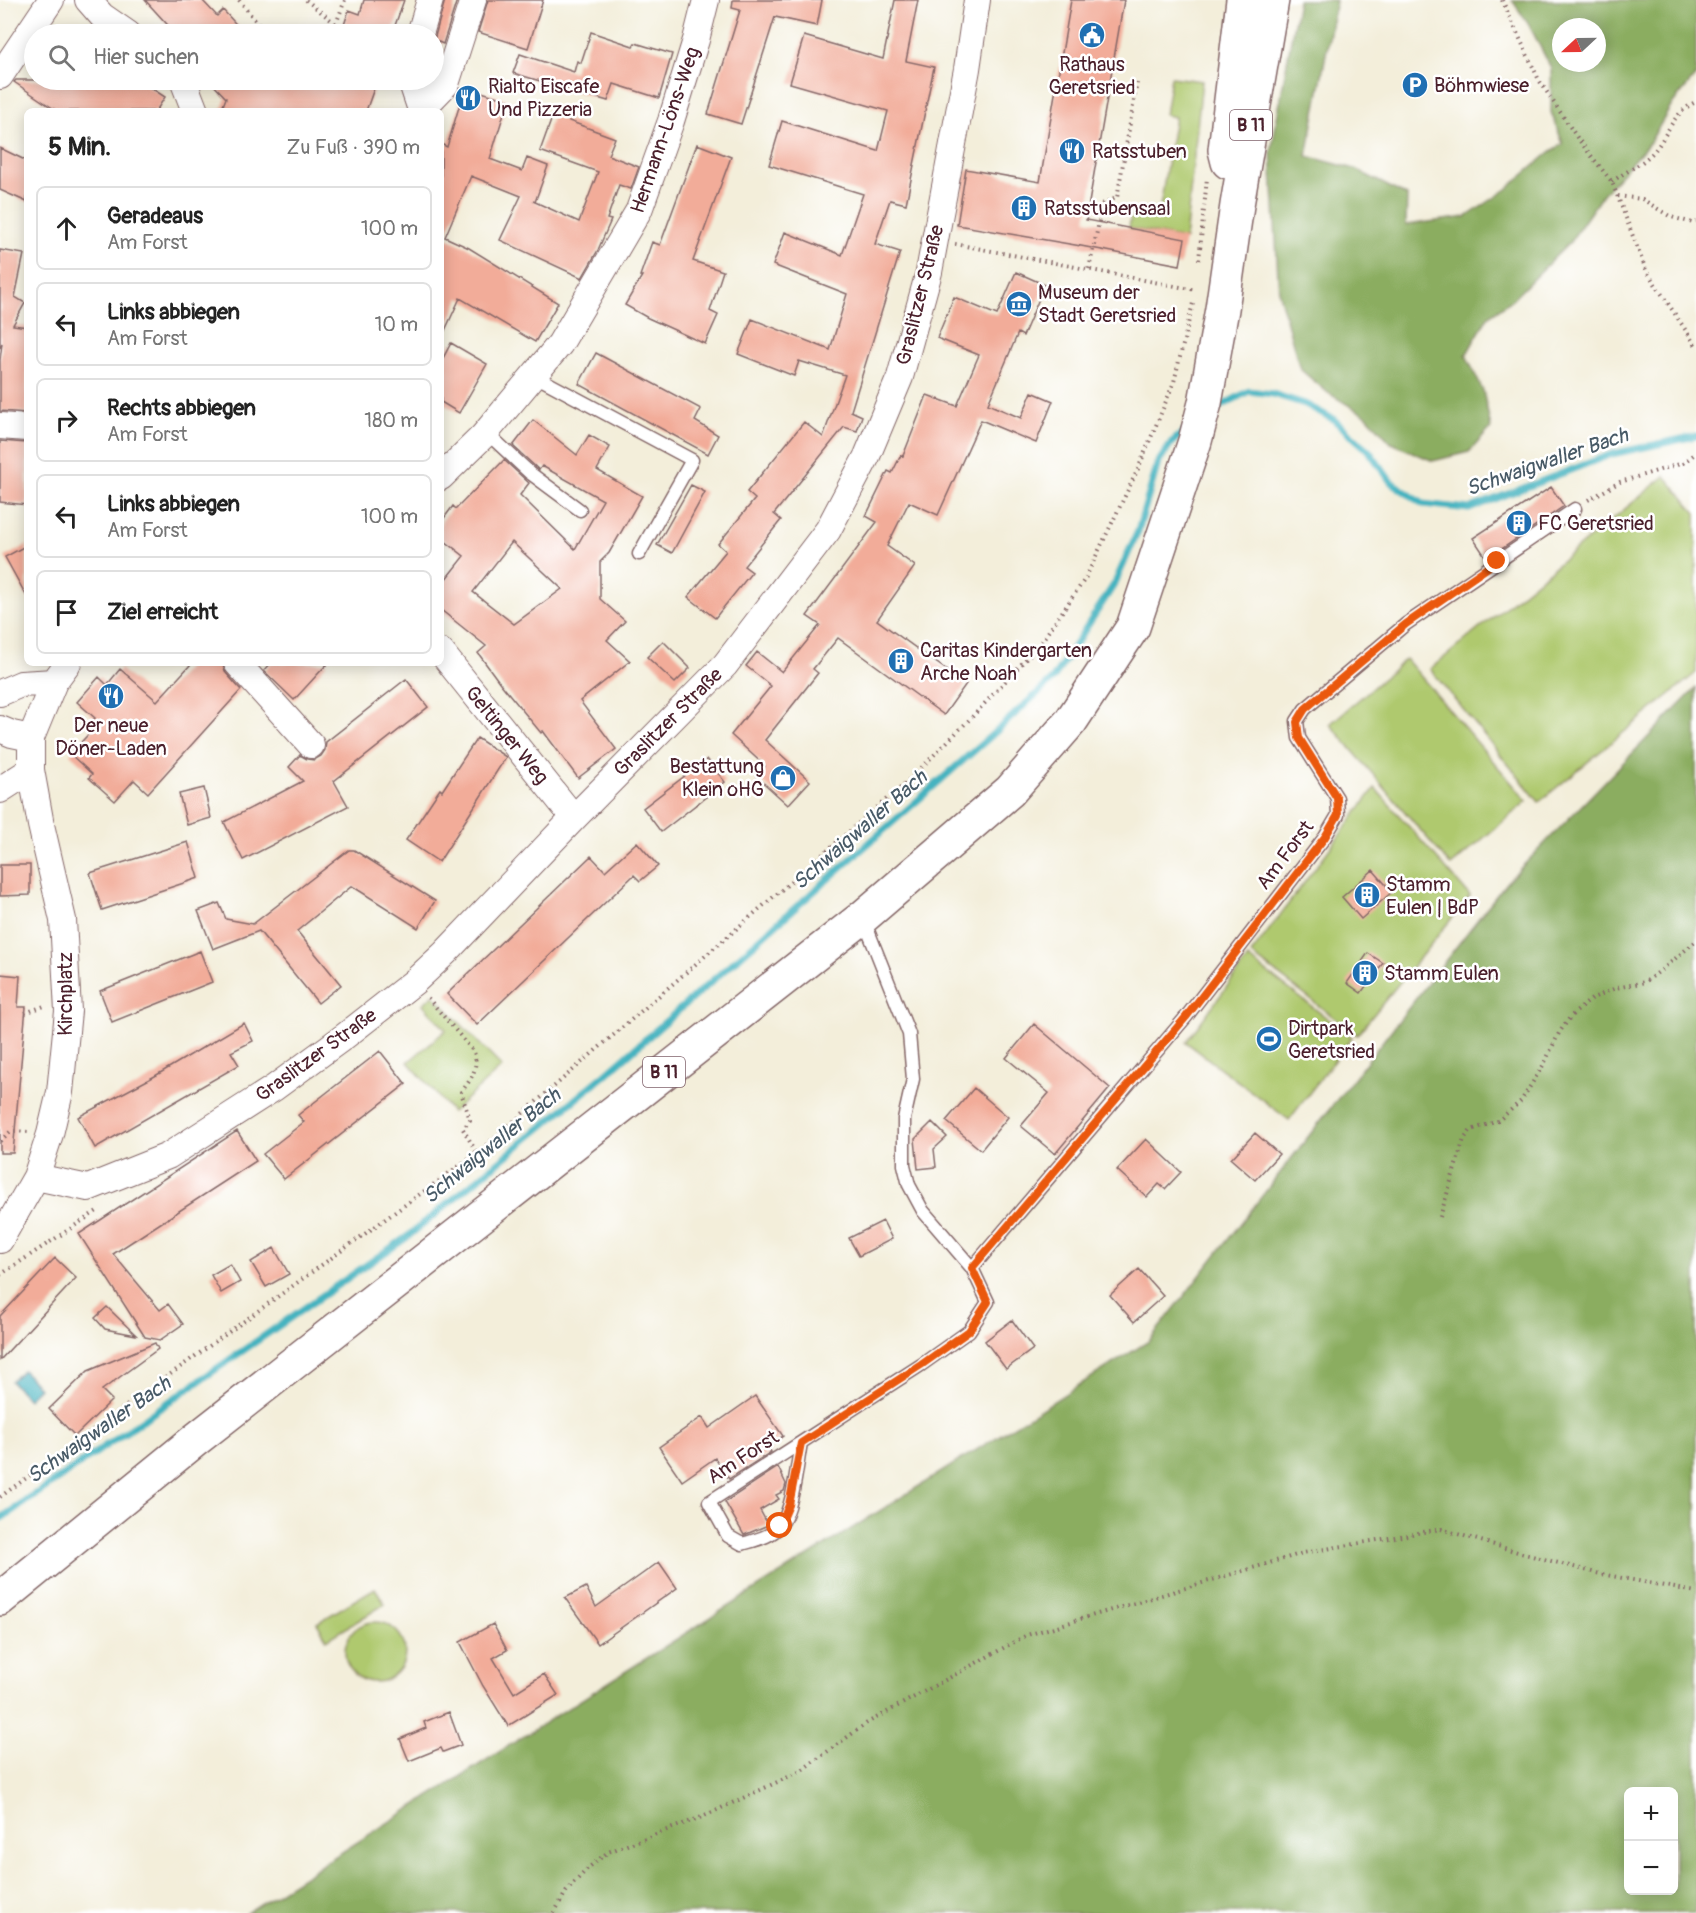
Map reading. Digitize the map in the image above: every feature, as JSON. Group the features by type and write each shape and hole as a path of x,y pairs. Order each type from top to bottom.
{"main road":[{"path":"1237,205 1225,150 1243,0"},
{"name":"B 11","path":"0,1599 194,1441 862,917 1010,791 1071,721 1133,627 1195,441 1205,403 1222,309 1237,205 1272,0"}],"street":[{"path":"35,24 51,0"},
{"path":"88,0 102,16 114,24"},
{"path":"423,24 430,0"},
{"path":"444,86 473,0"},
{"name":"Hermann-Löns-Weg","path":"444,474 486,432 560,344 639,210 671,121 706,0"},
{"name":"Graslitzer Straße","path":"36,1177 88,1188 168,1156 274,1088 345,1036 414,982 445,953 725,665 828,530 867,456 900,377 929,272 967,69 977,0"},
{"path":"0,76 24,40"},
{"path":"187,90 194,108"},
{"path":"414,90 419,108"},
{"path":"422,108 440,90"},
{"path":"0,426 24,428"},
{"name":"Geltinger Weg","path":"444,656 574,818"},
{"path":"240,666 311,745"},
{"path":"0,693 21,684 61,673"},
{"path":"0,729 31,738 61,673"},
{"name":"Kirchplatz","path":"0,1240 36,1177 51,1134 60,1092 68,1011 63,920 31,770 31,738"},
{"path":"0,790 31,770"}],"lane":[{"path":"535,376 692,460 639,554"},
{"path":"486,432 530,473 580,510"},
{"name":"Am Forst","path":"972,1268 1186,1017 1325,837 1338,815 1337,798 1299,738 1297,722 1305,709 1406,624 1575,509"},
{"name":"Am Forst","path":"801,1443 789,1505 780,1526 764,1538 742,1544 728,1536 709,1502 921,1365 969,1331 988,1302 972,1268 924,1211 909,1185 904,1165 904,1119 913,1079 909,1034 862,917"}],"path":[{"path":"239,0 258,24"},
{"path":"306,0 336,24 345,0"},
{"path":"1502,0 1539,80 1578,139 1612,182 1646,270 1696,346"},
{"path":"1089,270 1103,203 1118,198 1137,83"},
{"path":"1612,182 1624,171 1648,158 1661,141 1669,125 1686,107 1696,102"},
{"path":"1199,267 1207,175"},
{"path":"1618,196 1642,199 1671,217 1696,222"},
{"path":"0,1497 477,1153 911,778 1039,645 1085,579 1138,469 1174,382 1196,290 935,240"},
{"path":"1575,509 1620,482 1683,463 1696,453"},
{"path":"1440,1217 1464,1139 1471,1130 1498,1121 1521,1101 1571,1016 1593,998 1616,988 1645,982 1696,941"},
{"path":"414,982 474,1052 475,1069 471,1080 461,1092 470,1120 463,1129 477,1153"},
{"path":"0,1275 98,1211"},
{"path":"554,1913 566,1892 588,1868 608,1852 702,1817 799,1772 867,1723 1028,1635 1304,1553 1441,1529 1596,1573 1696,1592"}],"green space":[{"path":"1298,0 1336,0 1307,156 1355,169 1407,196 1406,225 1466,217 1507,189 1550,152 1563,144 1551,112 1551,68 1529,25 1512,0 1696,0 1696,75 1673,103 1650,142 1603,194 1570,242 1513,299 1488,317 1466,355 1483,391 1491,428 1469,452 1433,461 1391,443 1367,416 1328,393 1300,369 1279,294 1271,152"},
{"path":"1171,77 1202,81 1185,239 1129,228 1131,215 1158,219 1175,117 1165,115"},
{"path":"1665,476 1696,513 1696,673 1539,802 1430,669"},
{"path":"1406,659 1527,801 1451,866 1330,724"},
{"path":"1696,688 1696,1913 246,1913 694,1628 1149,1341 1506,883"},
{"path":"1375,788 1470,896 1357,1035 1251,954"},
{"name":"Dirtpark Geretsried","path":"1248,958 1352,1037 1289,1120 1186,1042"},
{"path":"433,995 502,1067 452,1112 408,1062 446,1030 423,1004"},
{"path":"375,1588 385,1604 327,1640 317,1623"},
{"path":"369,1622 381,1622 397,1630 403,1640 405,1652 403,1664 397,1674 381,1682 369,1682 353,1674 345,1658 345,1646 353,1630"}],"water":[{"path":"23,1370 39,1388 28,1399 11,1381"}],"building":[{"path":"145,0 202,0 217,16 223,10 236,24 167,24"},
{"path":"364,0 404,0 396,24 344,24 349,10 360,14"},
{"path":"445,0 457,0 444,41 444,24 438,24"},
{"path":"488,0 543,0 528,48 478,32"},
{"path":"733,0 822,0 817,26 775,17 741,124 708,114 740,10 732,8"},
{"path":"895,0 918,0 906,61 934,67 906,204 890,200 875,244 900,252 851,411 862,416 857,431 844,427 774,514 781,520 744,566 752,572 715,618 688,597 726,551 718,544 755,499 747,492 804,422 823,437 845,375 799,361 794,376 738,354 752,319 830,350 847,294 773,265 785,232 842,255 863,194 769,165 782,121 878,151 888,111 790,83 804,36 883,59"},
{"path":"1071,0 1124,0 1086,220 1185,239 1180,265 957,225 966,169 1040,182"},
{"path":"591,32 633,46 635,43 672,54 659,98 614,84 608,101 513,73 520,54 574,72 577,61 581,63"},
{"path":"24,80 24,89 14,82"},
{"path":"465,87 508,100 490,159 522,171 527,158 548,166 535,202 579,222 598,172 540,151 553,115 615,138 608,155 639,167 631,189 619,185 607,219 611,220 582,278 500,240 521,196 471,176 445,237 469,248 558,303 535,342 460,298 444,333 444,146 447,147"},
{"path":"26,90 154,90 165,97 158,108 53,108"},
{"path":"218,90 373,90 367,108 222,108 226,98"},
{"path":"697,144 731,157 693,261 723,271 710,311 718,315 705,344 625,305 642,276 640,276 652,242 660,245"},
{"path":"0,148 24,160 24,201 0,190"},
{"path":"0,250 24,254 15,297 24,302 24,305 13,325 24,327 24,413 0,411 2,343 0,348"},
{"path":"1016,272 1045,285 1023,336 1018,333 988,404 1021,418 1032,392 1053,401 1036,443 981,420 938,515 909,502 887,546 915,566 877,620 966,684 944,715 838,638 813,669 818,673 765,740 810,781 788,805 756,776 765,766 731,735 771,686 746,666 757,652 782,672 820,625 807,616 877,522 866,516 888,471 892,473 901,455 903,456 927,395 957,406 979,355 937,338 954,297 997,315"},
{"path":"451,343 487,364 459,413 444,404 444,356"},
{"path":"596,353 701,409 695,421 718,435 708,454 579,384"},
{"path":"533,420 577,455 589,435 610,447 597,470 642,496 609,553 600,562 600,599 625,621 607,640 630,661 580,701 616,749 578,778 543,731 541,733 478,653 486,646 444,612 444,581 464,556 444,540 444,518 453,506 456,509 504,460 529,483 520,495 575,549 603,500 542,466 539,470 513,446","holes":["512,542 562,589 514,624 473,592"]},
{"path":"0,441 24,443 24,505 0,502"},
{"path":"691,485 705,492 672,553 657,545"},
{"name":"FC Geretsried","path":"1551,487 1564,506 1487,559 1473,538"},
{"path":"24,547 24,592 5,557"},
{"path":"663,641 690,668 675,683 647,657"},
{"path":"189,666 223,666 226,673 241,690 148,793 134,780 115,801 89,778 92,774 70,754 98,724 93,720 95,718 77,702 99,677 107,685 120,669 157,701"},
{"path":"268,666 325,666 294,700 264,671"},
{"path":"406,679 428,707 334,781 348,806 243,860 224,822 303,781 289,767 300,755 314,760 321,756 326,742"},
{"path":"477,738 506,757 439,862 406,840"},
{"path":"707,759 725,782 661,832 643,808"},
{"path":"204,788 211,818 187,825 179,794"},
{"path":"188,842 199,878 102,910 90,873"},
{"path":"637,842 658,866 640,881 634,875 477,1025 447,994 591,856 605,871"},
{"path":"349,850 354,850 435,901 418,928 352,886 297,931 341,985 318,1003 259,931 213,949 198,911 219,903 226,919 253,924"},
{"path":"0,865 30,865 30,895 0,896"},
{"name":"Stamm Eulen | BdP","path":"1373,870 1392,892 1361,919 1342,897"},
{"path":"200,951 212,982 112,1022 100,991"},
{"name":"Stamm Eulen","path":"1368,953 1383,963 1361,993 1347,983"},
{"path":"0,974 20,976 18,1007 26,1007 13,1153 0,1153"},
{"path":"244,1023 253,1041 231,1052 239,1065 95,1148 78,1117 155,1076"},
{"path":"1034,1024 1110,1088 1055,1154 1021,1126 1049,1093 1006,1058"},
{"path":"380,1051 406,1084 284,1179 263,1154 304,1122 298,1115"},
{"path":"974,1088 1008,1117 981,1150 946,1121"},
{"path":"932,1122 947,1137 934,1149 936,1167 918,1169 915,1139"},
{"path":"237,1131 256,1161 113,1254 160,1310 168,1304 183,1324 160,1340 145,1337 79,1234"},
{"path":"1255,1133 1279,1154 1255,1180 1231,1159"},
{"path":"1146,1139 1181,1172 1165,1189 1159,1184 1147,1197 1117,1170"},
{"path":"883,1221 892,1239 859,1256 849,1238"},
{"path":"274,1248 289,1274 266,1287 251,1262"},
{"path":"55,1258 76,1278 0,1360 0,1316"},
{"path":"230,1264 240,1282 221,1293 211,1275"},
{"path":"1139,1269 1163,1296 1134,1322 1110,1295"},
{"path":"107,1307 136,1335 105,1329 95,1318"},
{"path":"1012,1320 1033,1349 1006,1369 985,1341"},
{"path":"155,1343 158,1349 102,1390 112,1400 75,1436 49,1409 88,1371"},
{"path":"755,1396 783,1436 768,1447 771,1452 729,1479 715,1458 682,1481 659,1447 702,1417 709,1428"},
{"path":"778,1467 786,1484 784,1491 776,1495 779,1499 760,1510 768,1525 744,1535 725,1502"},
{"path":"659,1562 677,1588 598,1644 565,1598 586,1587 596,1607"},
{"path":"493,1624 507,1650 493,1658 514,1693 544,1674 558,1695 508,1726 483,1686 460,1642"},
{"path":"449,1712 461,1745 443,1752 441,1748 409,1761 400,1739 426,1728 424,1722"}],"waterway":[{"name":"Schwaigwaller Bach","path":"1214,410 1249,391 1273,394 1305,404 1333,419 1369,451 1391,482 1423,504 1469,509 1612,454 1696,436"},
{"name":"Schwaigwaller Bach","path":"0,1519 407,1237 606,1074 1053,679 1115,583 1138,531 1158,463 1172,442 1185,431"}],"place":[{"name":"Rathaus Geretsried","path":"1092,35"},
{"name":"Böhmwiese","path":"1415,85"},
{"name":"Rialto Eiscafe Und Pizzeria","path":"468,98"},
{"name":"Ratsstuben","path":"1072,151"},
{"name":"Ratsstubensaal","path":"1024,208"},
{"name":"Museum der Stadt Geretsried","path":"1019,304"},
{"name":"FC Geretsried","path":"1519,523"},
{"name":"Caritas Kindergarten Arche Noah","path":"901,661"},
{"name":"Der neue Döner-Laden","path":"111,696"},
{"name":"Bestattung Klein oHG","path":"783,778"},
{"name":"Stamm Eulen | BdP","path":"1367,895"},
{"name":"Stamm Eulen","path":"1365,973"},
{"name":"Dirtpark Geretsried","path":"1269,1039"}],"route":[{"path":"780,1526 789,1505 801,1443 969,1331 988,1302 972,1268 1186,1017 1325,837 1338,815 1337,798 1299,738 1297,722 1305,709 1406,624 1497,561"}]}
